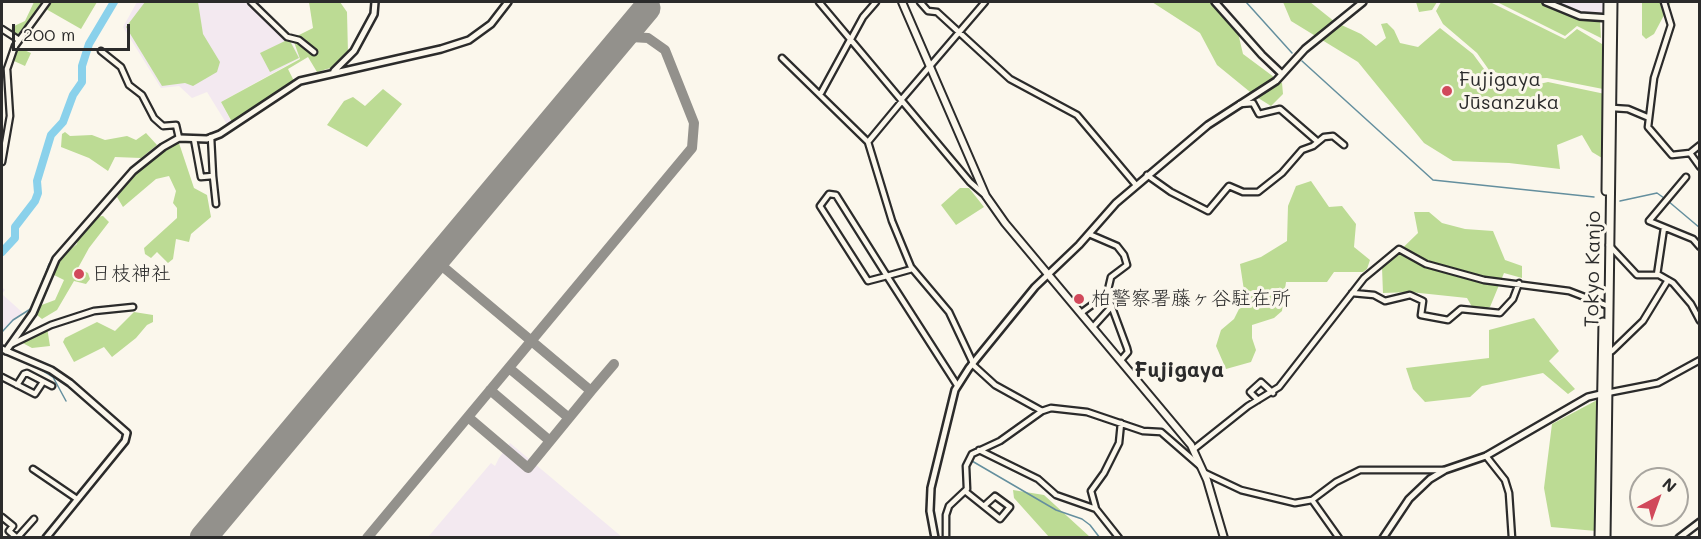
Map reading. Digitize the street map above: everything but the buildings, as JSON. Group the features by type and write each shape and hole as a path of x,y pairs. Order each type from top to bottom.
{"highway":[{"name":"Tokyo Kanjo","path":"1606,537 1604,393 1608,352 1606,305 1612,108 1611,18 1608,2"},
{"name":"Tokyo Kanjo","path":"1599,537 1613,2"}],"main road":[{"path":"902,2 986,196 1194,449 1204,471 1224,537"}],"street":[{"path":"2,162 10,116 6,76 19,40 47,2"},
{"path":"251,2 287,37 299,40 314,52"},
{"path":"333,73 354,51 374,14 375,2"},
{"path":"10,345 33,313 56,259 133,171 163,147 178,138 211,137 226,131 290,86 333,73 441,49 469,40 491,24 507,2"},
{"path":"819,2 970,182 986,196"},
{"path":"821,93 863,17 876,2"},
{"path":"920,2 928,11 937,12 1010,79 1077,115 1136,185"},
{"path":"868,142 929,66 985,2"},
{"path":"1215,2 1282,74"},
{"path":"935,537 930,511 932,488 957,385 1035,286 1049,275 1147,175 1200,131 1282,74 1309,45 1363,2"},
{"path":"1546,2 1580,16 1611,18"},
{"path":"1664,2 1671,25 1653,78 1647,117 1651,133 1672,155 1690,153 1700,145"},
{"path":"2,29 19,40"},
{"path":"100,51 121,67 129,85 142,96 154,117 163,126 176,125 178,138"},
{"path":"782,58 821,93 868,142 892,221 912,269 949,312 973,364 995,385 1042,411"},
{"path":"1240,104 1253,103 1259,114 1280,109 1318,142"},
{"path":"1612,108 1628,109 1647,117"},
{"path":"2,126 8,132"},
{"path":"1147,175 1171,192 1208,211 1229,186 1243,192 1258,192 1282,173 1302,150 1329,136 1344,145"},
{"path":"211,137 216,204"},
{"path":"194,139 201,177 213,176"},
{"path":"1690,153 1700,167"},
{"path":"1686,177 1648,221 1692,239 1700,247"},
{"path":"912,269 887,276 867,281 820,206 829,194 836,195 887,276 957,385"},
{"path":"1657,275 1664,228"},
{"path":"1089,234 1117,246 1125,255 1127,265 1111,277 1107,294 1128,352 1121,360"},
{"path":"1609,245 1637,275 1657,275 1668,280 1691,304 1700,321"},
{"path":"1194,449 1258,400 1273,393 1352,292 1370,272 1399,249 1416,261 1484,280 1569,291 1606,305"},
{"path":"1608,352 1612,351 1643,321 1668,280"},
{"path":"1352,292 1374,295 1385,300 1410,295 1423,301 1421,315 1449,320 1461,309 1500,313 1513,299 1519,283"},
{"path":"1081,313 1107,294"},
{"path":"1093,327 1112,306"},
{"path":"46,537 125,441 127,433 70,382 36,362 4,350 51,325 94,311 133,307"},
{"path":"1383,537 1409,499 1422,485 1445,470 1486,456 1588,397 1658,383 1700,360"},
{"path":"31,375 36,362"},
{"path":"17,385 24,374 31,375 52,386"},
{"path":"2,377 35,394 43,382"},
{"path":"1258,400 1250,392 1260,382 1273,393"},
{"path":"946,537 946,515 949,506 965,491 966,466 972,454 1000,441 1042,411 1051,408 1087,412 1143,430 1161,432 1204,471 1240,490 1278,501 1294,503 1312,500 1336,482 1360,470 1445,470"},
{"path":"1119,537 1096,509 1091,491 1116,450 1121,423"},
{"path":"978,450 1038,480 1064,499 1096,509"},
{"path":"1486,456 1505,480 1509,493 1512,537"},
{"path":"33,469 77,499"},
{"path":"965,491 1000,519 1010,507 995,496 984,506"},
{"path":"1312,500 1339,537"},
{"path":"2,517 14,526 9,531 17,537 34,519"},
{"path":"1679,537 1700,522"}],"shaded area":[{"path":"137,2 248,2 291,41 300,58 221,102 232,123 228,126 207,92 192,98 179,86 161,88 123,27"},
{"path":"1550,2 1603,2 1603,16 1580,15"},
{"path":"2,294 23,313 2,331"},
{"path":"510,443 622,537 428,537 491,463 495,466"}],"green space":[{"path":"34,2 44,2 40,11 16,36 11,33 12,27 25,21"},
{"path":"50,2 97,2 81,29 46,9"},
{"path":"145,2 198,2 203,34 220,62 217,72 193,86 185,83 162,86 126,27"},
{"path":"309,2 340,2 347,12 348,54 337,66 317,72 308,57 288,69 294,81 232,122 221,102 300,59 294,42 295,37 313,28"},
{"path":"1152,2 1210,2 1217,6 1235,20 1243,54 1282,83 1283,94 1271,106 1255,96 1217,65 1200,33"},
{"path":"1283,2 1310,2 1335,22 1361,34 1376,46 1386,38 1381,24 1387,23 1394,30 1400,43 1418,47 1440,28 1473,54 1487,73 1516,85 1531,86 1548,82 1605,94 1602,158 1592,152 1582,135 1557,145 1560,169 1509,163 1453,161 1424,143 1358,62 1291,21"},
{"path":"1416,2 1437,2 1432,10 1419,12"},
{"path":"1441,2 1490,2 1565,39 1577,29 1602,44 1603,89 1547,78 1516,79 1489,70 1477,53 1443,24 1436,11"},
{"path":"1497,2 1545,2 1600,20 1601,38 1577,26 1565,36"},
{"path":"1642,2 1671,2 1654,34 1646,39 1642,35"},
{"path":"287,40 290,41 299,58 270,72 260,53"},
{"path":"17,47 31,53 25,66 14,61"},
{"path":"383,89 402,104 367,147 327,125 344,101 353,97 365,106"},
{"path":"65,132 70,136 92,135 105,140 127,136 136,140 146,133 157,145 141,158 115,157 108,171 89,158 61,147 62,134"},
{"path":"178,140 194,188 207,195 211,217 191,234 189,242 176,239 173,259 168,263 157,252 151,258 145,254 144,248 177,218 177,208 173,203 176,191 169,176 156,179 123,207 117,197 136,172"},
{"path":"1311,181 1329,207 1342,206 1356,224 1354,247 1370,260 1367,269 1363,272 1334,272 1327,282 1286,282 1282,311 1274,318 1252,325 1252,338 1256,350 1251,362 1226,369 1216,346 1221,330 1234,319 1245,297 1240,264 1261,257 1287,241 1288,206 1296,186"},
{"path":"960,188 969,188 984,207 956,225 941,205"},
{"path":"1414,212 1429,212 1442,223 1465,229 1493,231 1505,260 1522,266 1522,278 1504,273 1490,307 1475,312 1467,298 1410,292 1383,293 1382,268 1418,233"},
{"path":"103,216 109,222 89,248 78,268 88,273 90,279 86,284 74,281 57,310 42,319 37,315 39,306 55,300 64,280 52,274 58,260 77,244 78,237 94,217"},
{"path":"134,312 153,315 153,322 112,357 104,347 74,362 63,342 65,338 97,322 115,331"},
{"path":"1534,318 1559,351 1549,361 1575,389 1568,394 1543,373 1482,386 1470,397 1425,402 1413,389 1406,368 1489,358 1489,330"},
{"path":"47,327 50,346 32,348 19,341"},
{"path":"1599,399 1596,531 1551,527 1544,488 1552,424"},
{"path":"1013,490 1044,495 1090,537 1049,537 1014,498"}],"waterway":[{"path":"2,252 15,238 15,227 35,201 38,193 37,181 51,135 63,122 73,95 82,82 82,66 89,44 114,2"},
{"path":"1246,2 1292,53"},
{"path":"1302,61 1433,180 1594,197"},
{"path":"1620,201 1657,193 1664,198"},
{"path":"1668,201 1700,228"},
{"path":"46,273 49,264"},
{"path":"37,296 44,277"},
{"path":"2,332 13,320 32,308 34,301"},
{"path":"40,369 53,377 66,401"},
{"path":"972,461 1056,510 1082,519 1100,538"}],"taxiway":[{"path":"367,538 692,148 694,123 665,50 648,38 631,37 618,41"},
{"path":"435,260 591,391 528,468 468,417"},
{"path":"591,391 614,364"},
{"path":"509,368 569,418"},
{"path":"490,390 550,441"}],"runway":[{"path":"203,538 647,8"}],"place":[{"name":"Fujigaya Jūsanzuka","path":"1447,91"},
{"name":"日枝神社","path":"79,274"},
{"name":"柏警察署藤ヶ谷駐在所","path":"1079,299"}],"district":[{"name":"Fujigaya","path":"1179,371"}]}
